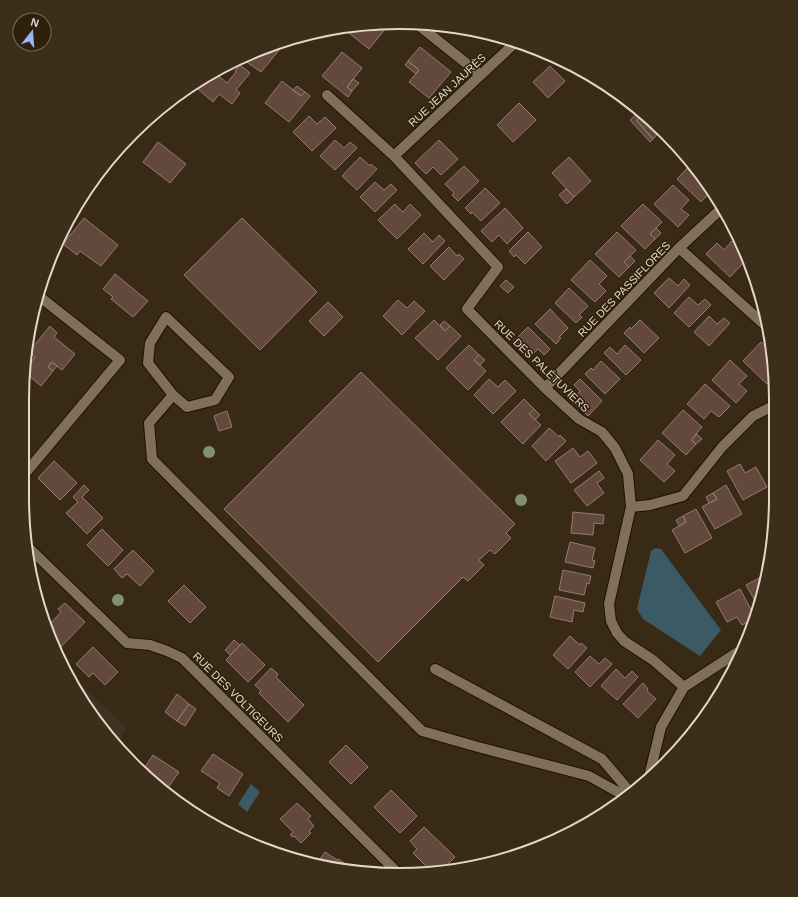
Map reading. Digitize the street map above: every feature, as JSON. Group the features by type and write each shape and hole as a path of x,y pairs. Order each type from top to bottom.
{"street":[{"path":"425,30 481,75"},
{"name":"RUE JEAN JAURÈS","path":"394,156 511,47"},
{"name":"RUE DES PALÉTUVIERS","path":"327,95 394,156 498,267 467,309 545,388 579,419 602,432 615,448 628,474 631,506 609,604 611,621 616,633 624,641 653,660 684,686"},
{"name":"RUE DES PASSIFLORES","path":"545,388 679,248 718,212"},
{"path":"679,248 761,321"},
{"path":"29,469 120,360 43,299"},
{"path":"166,316 229,377 215,400 187,407 172,395 148,363 150,343 166,316"},
{"path":"172,395 149,423 152,459 422,731 478,748 589,776 621,794"},
{"path":"631,506 650,505 683,496 722,447 753,416 769,408"},
{"name":"RUE DES VOLTIGEURS","path":"33,552 127,643 150,645 182,658 393,868"},
{"path":"651,769 661,727 684,686 735,654"},
{"path":"435,668 602,759 628,789"}],"shaded area":[{"path":"78,681 127,728 119,740 91,704"}],"water":[{"path":"655,548 661,549 721,630 700,656 643,619 637,609 651,551"},
{"path":"251,784 260,792 247,812 238,804"}],"building":[{"path":"385,30 369,49 349,33 351,32"},
{"path":"420,47 451,72 429,98 409,82 419,70 408,61"},
{"path":"280,49 261,72 246,62"},
{"path":"342,52 362,68 347,87 352,91 348,97 322,76"},
{"path":"408,61 419,70 416,74 405,65"},
{"path":"240,65 250,73 236,90 240,93 232,104 219,94 213,102 198,89 219,76 227,83 236,72 235,71"},
{"path":"550,66 565,81 548,98 533,82"},
{"path":"353,79 359,83 352,91 347,87"},
{"path":"282,81 301,96 305,92 310,96 289,122 265,103"},
{"path":"297,86 305,92 301,96 293,90"},
{"path":"519,103 536,120 513,142 497,125"},
{"path":"636,115 639,118 637,121 653,139 650,142 630,120"},
{"path":"309,116 317,124 325,117 336,128 312,151 293,132"},
{"path":"639,118 658,134 653,139 637,121"},
{"path":"335,140 344,148 350,142 357,148 335,170 320,156"},
{"path":"439,140 458,159 441,175 433,167 426,174 415,163"},
{"path":"158,142 186,164 170,183 143,162"},
{"path":"360,157 370,166 371,164 377,169 357,190 342,176"},
{"path":"569,157 591,181 574,197 552,173"},
{"path":"464,166 479,181 458,201 452,195 454,193 445,184"},
{"path":"688,168 708,194 701,202 677,179"},
{"path":"375,182 384,190 391,184 397,190 375,212 360,197"},
{"path":"673,185 689,200 681,209 689,215 678,227 654,204"},
{"path":"485,188 500,203 481,221 472,212 471,214 465,208"},
{"path":"566,189 574,197 567,204 559,195"},
{"path":"395,204 403,212 410,204 421,215 397,239 378,220"},
{"path":"643,204 662,222 650,234 655,239 645,249 621,226"},
{"path":"505,208 523,228 507,244 499,235 492,242 481,231"},
{"path":"84,218 118,245 101,266 80,251 77,255 63,244"},
{"path":"242,218 317,292 260,350 184,275"},
{"path":"656,228 661,233 655,239 650,234"},
{"path":"528,232 542,247 525,264 516,255 514,257 509,251"},
{"path":"617,232 636,250 624,262 629,267 619,277 595,254"},
{"path":"424,233 433,242 439,235 445,241 423,264 408,249"},
{"path":"732,241 735,244 743,263 730,277 706,254 717,243 724,250"},
{"path":"449,247 457,256 459,254 464,259 444,280 430,266"},
{"path":"630,256 635,261 629,267 624,262"},
{"path":"590,260 607,276 599,284 606,291 595,302 571,280"},
{"path":"115,274 148,301 133,317 111,299 113,297 103,289"},
{"path":"669,278 678,286 684,279 690,285 669,308 654,293"},
{"path":"506,280 514,287 508,293 500,286"},
{"path":"569,288 588,306 579,315 582,317 576,323 555,303"},
{"path":"689,297 698,305 705,299 711,305 689,327 674,313"},
{"path":"398,300 407,308 414,301 425,311 402,335 383,316"},
{"path":"328,302 343,317 324,336 309,321"},
{"path":"550,309 568,328 559,337 561,338 556,344 535,324"},
{"path":"709,316 717,324 724,318 730,323 709,346 694,332"},
{"path":"434,320 445,331 450,326 461,336 438,360 415,338"},
{"path":"640,320 659,338 644,353 624,333 630,327 631,329"},
{"path":"444,321 450,326 445,331 440,325"},
{"path":"50,326 57,333 54,337 75,354 62,370 52,362 48,367 53,371 41,386 30,377 31,362 35,357 32,354 33,348"},
{"path":"528,327 550,349 544,355 538,349 529,358 513,342"},
{"path":"761,342 765,346 768,375 767,384 743,361"},
{"path":"469,345 479,355 474,360 486,371 468,390 446,368"},
{"path":"625,345 641,360 626,375 604,353 610,347 617,354"},
{"path":"479,355 485,360 480,365 474,360"},
{"path":"730,360 747,376 739,384 747,391 736,403 712,380"},
{"path":"601,361 620,379 605,394 585,374 591,368 593,370"},
{"path":"52,362 57,366 53,371 48,367"},
{"path":"361,372 515,524 506,533 511,538 495,554 490,550 479,560 484,565 468,581 463,577 378,662 224,509"},
{"path":"489,379 498,387 505,380 516,391 493,414 474,395"},
{"path":"580,379 602,401 588,416 572,400 580,391 574,385"},
{"path":"705,384 730,406 719,417 711,411 704,419 687,404"},
{"path":"524,399 534,409 529,414 541,425 523,444 501,422"},
{"path":"534,409 540,415 535,420 529,414"},
{"path":"683,410 702,427 691,440 696,444 686,455 662,433"},
{"path":"227,411 232,427 219,431 214,416"},
{"path":"549,428 566,441 546,461 532,446"},
{"path":"697,434 702,439 696,444 691,440"},
{"path":"658,440 675,455 667,464 675,471 664,482 640,460"},
{"path":"573,448 580,457 588,451 597,463 571,483 555,461"},
{"path":"54,461 77,483 60,500 38,478"},
{"path":"740,464 745,473 756,467 767,487 743,500 727,471"},
{"path":"599,471 604,478 597,483 604,493 587,506 574,490"},
{"path":"84,485 89,490 82,497 103,518 87,534 66,513 78,502 73,497"},
{"path":"726,485 742,514 715,529 702,507 717,499 713,493"},
{"path":"713,493 717,499 709,503 706,497"},
{"path":"696,509 712,538 685,553 672,530 686,522 683,516"},
{"path":"573,512 604,515 603,524 594,523 593,535 571,533"},
{"path":"683,516 686,522 679,526 676,520"},
{"path":"102,529 123,550 108,566 87,545"},
{"path":"570,542 595,548 592,560 595,561 593,568 565,562"},
{"path":"133,550 154,571 140,586 127,574 122,578 114,569"},
{"path":"563,570 591,576 589,584 587,583 584,595 559,590"},
{"path":"760,578 754,600 746,585"},
{"path":"184,585 206,607 190,623 168,601"},
{"path":"740,589 751,610 747,622 742,625 737,617 727,622 716,602"},
{"path":"555,596 585,603 583,612 574,610 572,622 550,617"},
{"path":"65,603 85,622 60,647 51,623 61,612 58,609"},
{"path":"570,636 580,645 581,643 587,648 568,669 553,655"},
{"path":"234,640 240,645 230,655 225,650"},
{"path":"242,643 265,665 248,682 226,660"},
{"path":"93,647 118,672 105,685 93,673 89,677 76,664"},
{"path":"590,656 599,664 605,658 612,664 590,687 575,672"},
{"path":"271,668 278,674 276,677 304,705 288,722 259,693 261,691 255,685"},
{"path":"616,669 625,678 632,671 638,677 617,700 601,686"},
{"path":"643,683 648,689 647,691 656,699 638,718 623,704"},
{"path":"177,694 189,704 177,721 165,712"},
{"path":"189,704 196,709 185,726 177,721"},
{"path":"346,745 368,767 351,784 329,762"},
{"path":"213,754 243,774 229,796 217,788 220,783 201,771"},
{"path":"153,755 179,772 168,787 145,767"},
{"path":"391,790 417,816 400,833 374,807"},
{"path":"297,803 311,816 308,819 314,826 309,831 311,833 301,843 294,836 293,837 290,835 293,832 280,819"},
{"path":"424,827 455,857 447,865 427,867 413,853 417,849 410,841"},
{"path":"325,852 346,864 327,861 320,859"}]}
